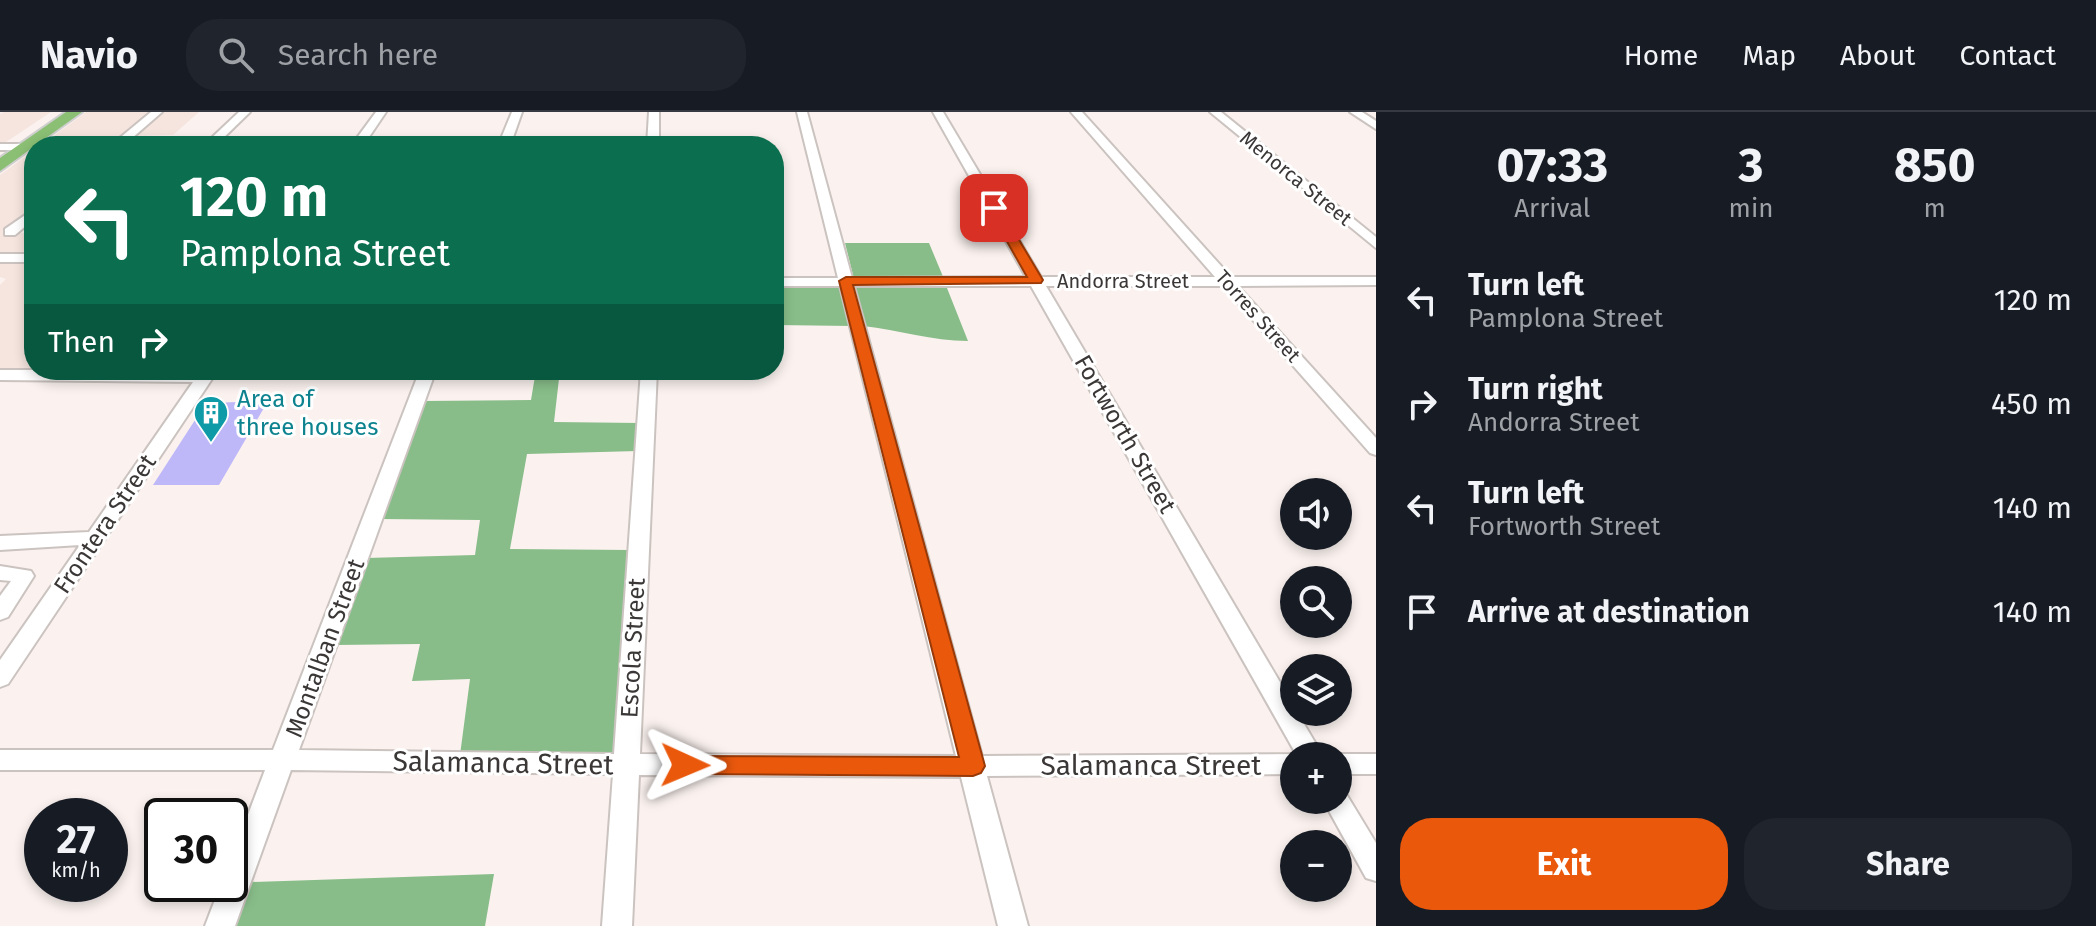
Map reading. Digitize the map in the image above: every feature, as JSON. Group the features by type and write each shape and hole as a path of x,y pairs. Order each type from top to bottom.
{"highway":[{"path":"3,149 59,112"},
{"path":"44,136 75,112"},
{"path":"0,166 24,151"}],"street":[{"path":"128,136 157,112"},
{"path":"220,136 245,112"},
{"path":"364,136 381,112"},
{"path":"508,136 517,112"},
{"path":"653,136 654,112"},
{"path":"802,112 1013,926"},
{"name":"Fortworth Street","path":"938,112 1302,742"},
{"name":"Torres Street","path":"1076,112 1376,449"},
{"name":"Menorca Street","path":"1215,112 1376,244"},
{"path":"1355,112 1376,126"},
{"path":"3,149 24,147"},
{"path":"10,232 24,221"},
{"path":"0,258 24,258"},
{"name":"Andorra Street","path":"784,282 1376,281"},
{"path":"0,375 24,375"},
{"name":"Frontera Street","path":"0,678 203,380"},
{"name":"Montalban Street","path":"220,926 424,380"},
{"name":"Escola Street","path":"617,926 648,380"},
{"path":"0,530 45,531 52,538"},
{"path":"0,543 35,544 52,538 96,538"},
{"path":"0,573 23,576 0,612"},
{"name":"Salamanca Street","path":"0,760 973,766 1280,764"},
{"path":"1352,764 1376,764"},
{"path":"1344,814 1376,869"}],"shaded area":[{"path":"51,112 0,146 0,114"},
{"path":"86,112 153,112 124,136 54,136"},
{"path":"161,112 199,112 173,135 132,136"},
{"path":"24,157 24,217 4,233 13,234 24,225 18,233 24,233 24,257 0,256 0,175"},
{"path":"0,260 24,260 24,373 0,379 0,285 6,279 0,277"}],"green space":[{"path":"845,243 929,243 944,279 854,279"},
{"path":"841,283 852,326 784,325 784,284"},
{"path":"852,283 945,283 968,341 863,326"},
{"path":"534,380 559,380 554,422 640,423 638,451 527,454 510,549 631,550 617,758 460,755 470,679 412,681 420,644 335,645 366,558 475,555 480,520 380,519 423,401 531,400"},
{"path":"494,874 485,926 235,926 244,902 248,902 251,882"}],"building":[{"name":"Area of three houses","path":"268,401 219,485 153,485 206,403"}],"place":[{"name":"Area of three houses","path":"211,444"}],"route":[{"path":"685,765 973,766 846,281 1036,280 994,208"}]}
